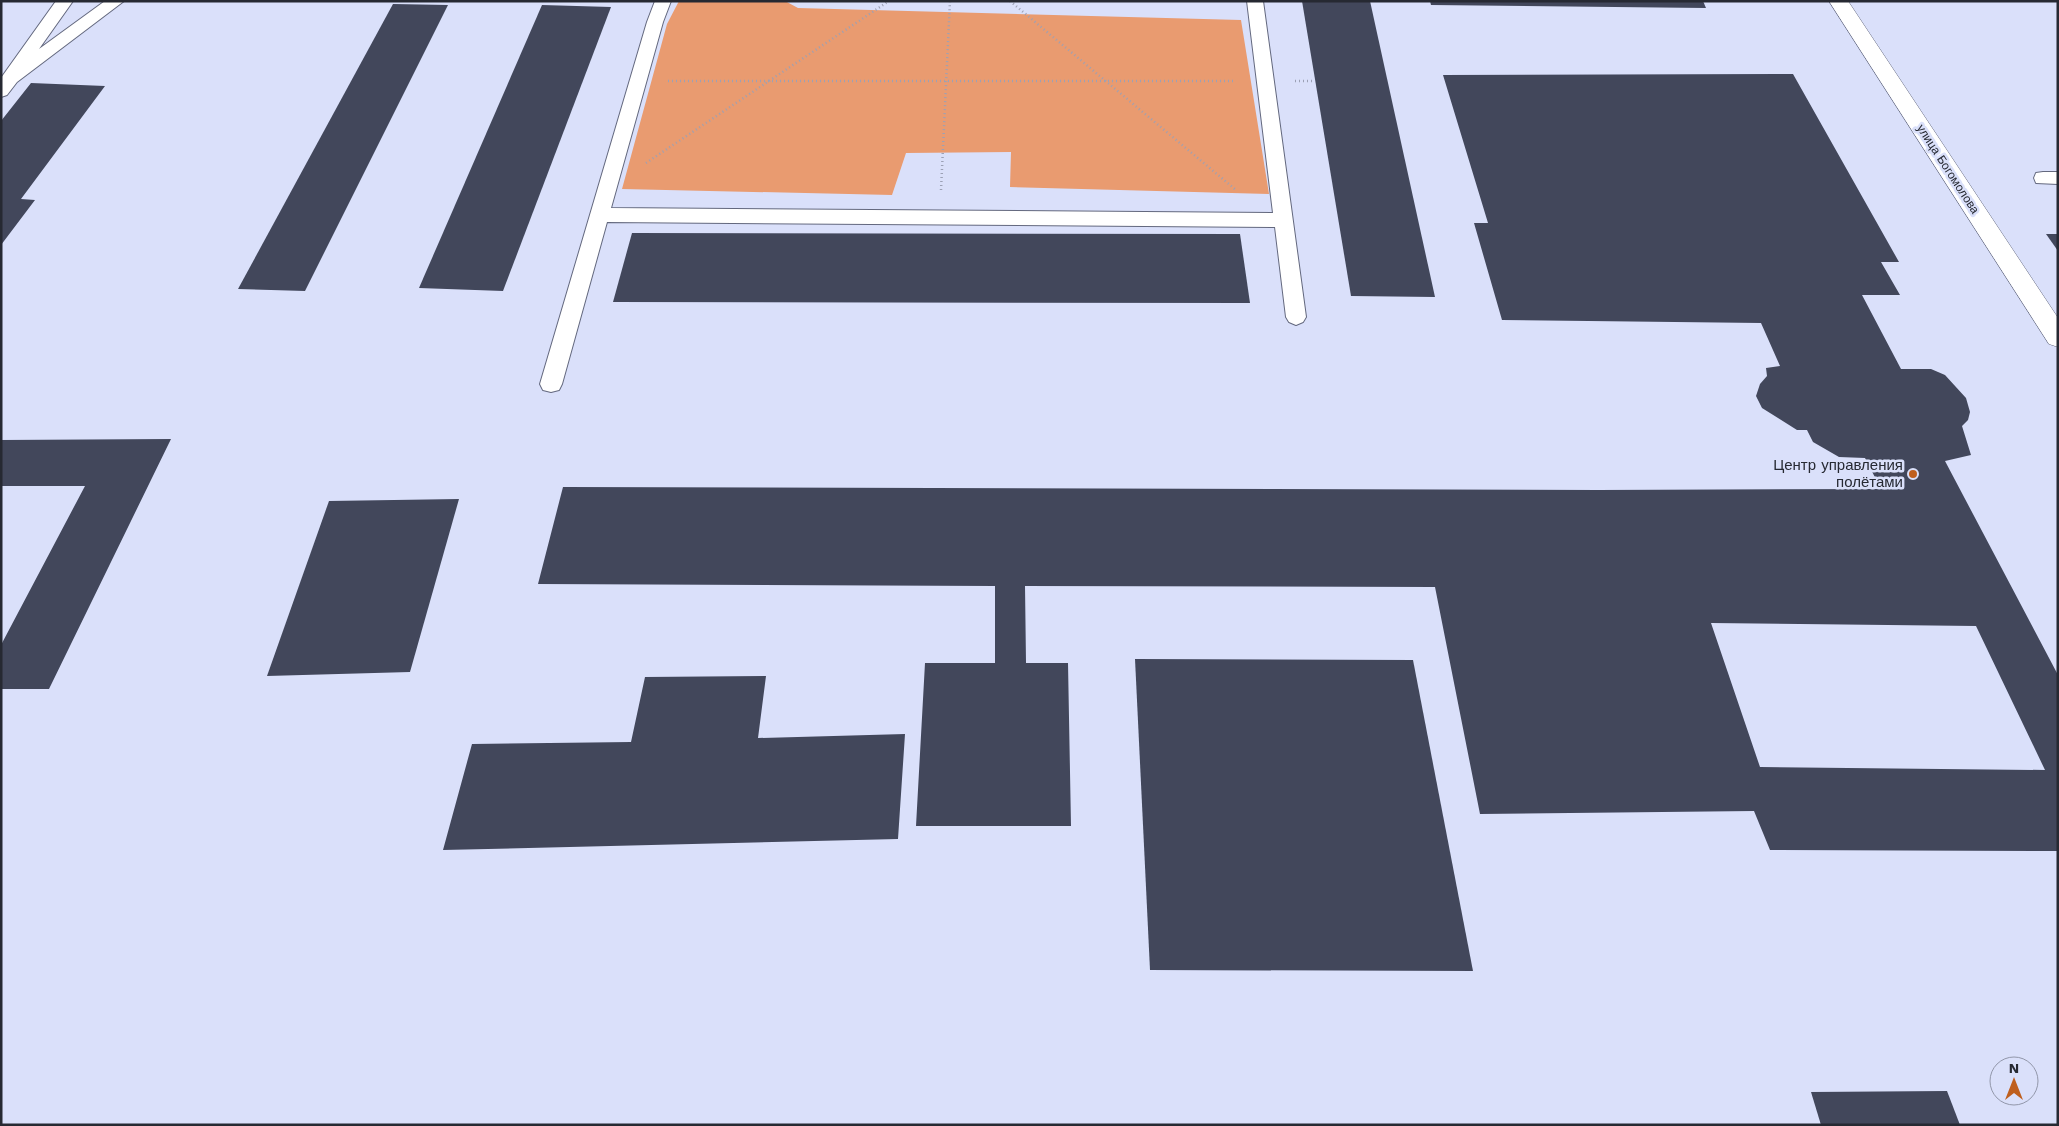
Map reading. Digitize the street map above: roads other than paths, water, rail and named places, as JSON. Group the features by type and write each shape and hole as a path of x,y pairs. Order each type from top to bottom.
{"street":[{"name":"улица Богомолова","path":"1838,1 2058,338"}],"lane":[{"path":"1,91 13,77 65,1"},
{"path":"13,77 116,1"},
{"path":"551,384 638,80 663,1"},
{"path":"1255,1 1266,80 1279,220 1296,317"},
{"path":"599,215 1279,220"}],"place":[{"name":"Центр управления полётами","path":"1913,474"}]}
